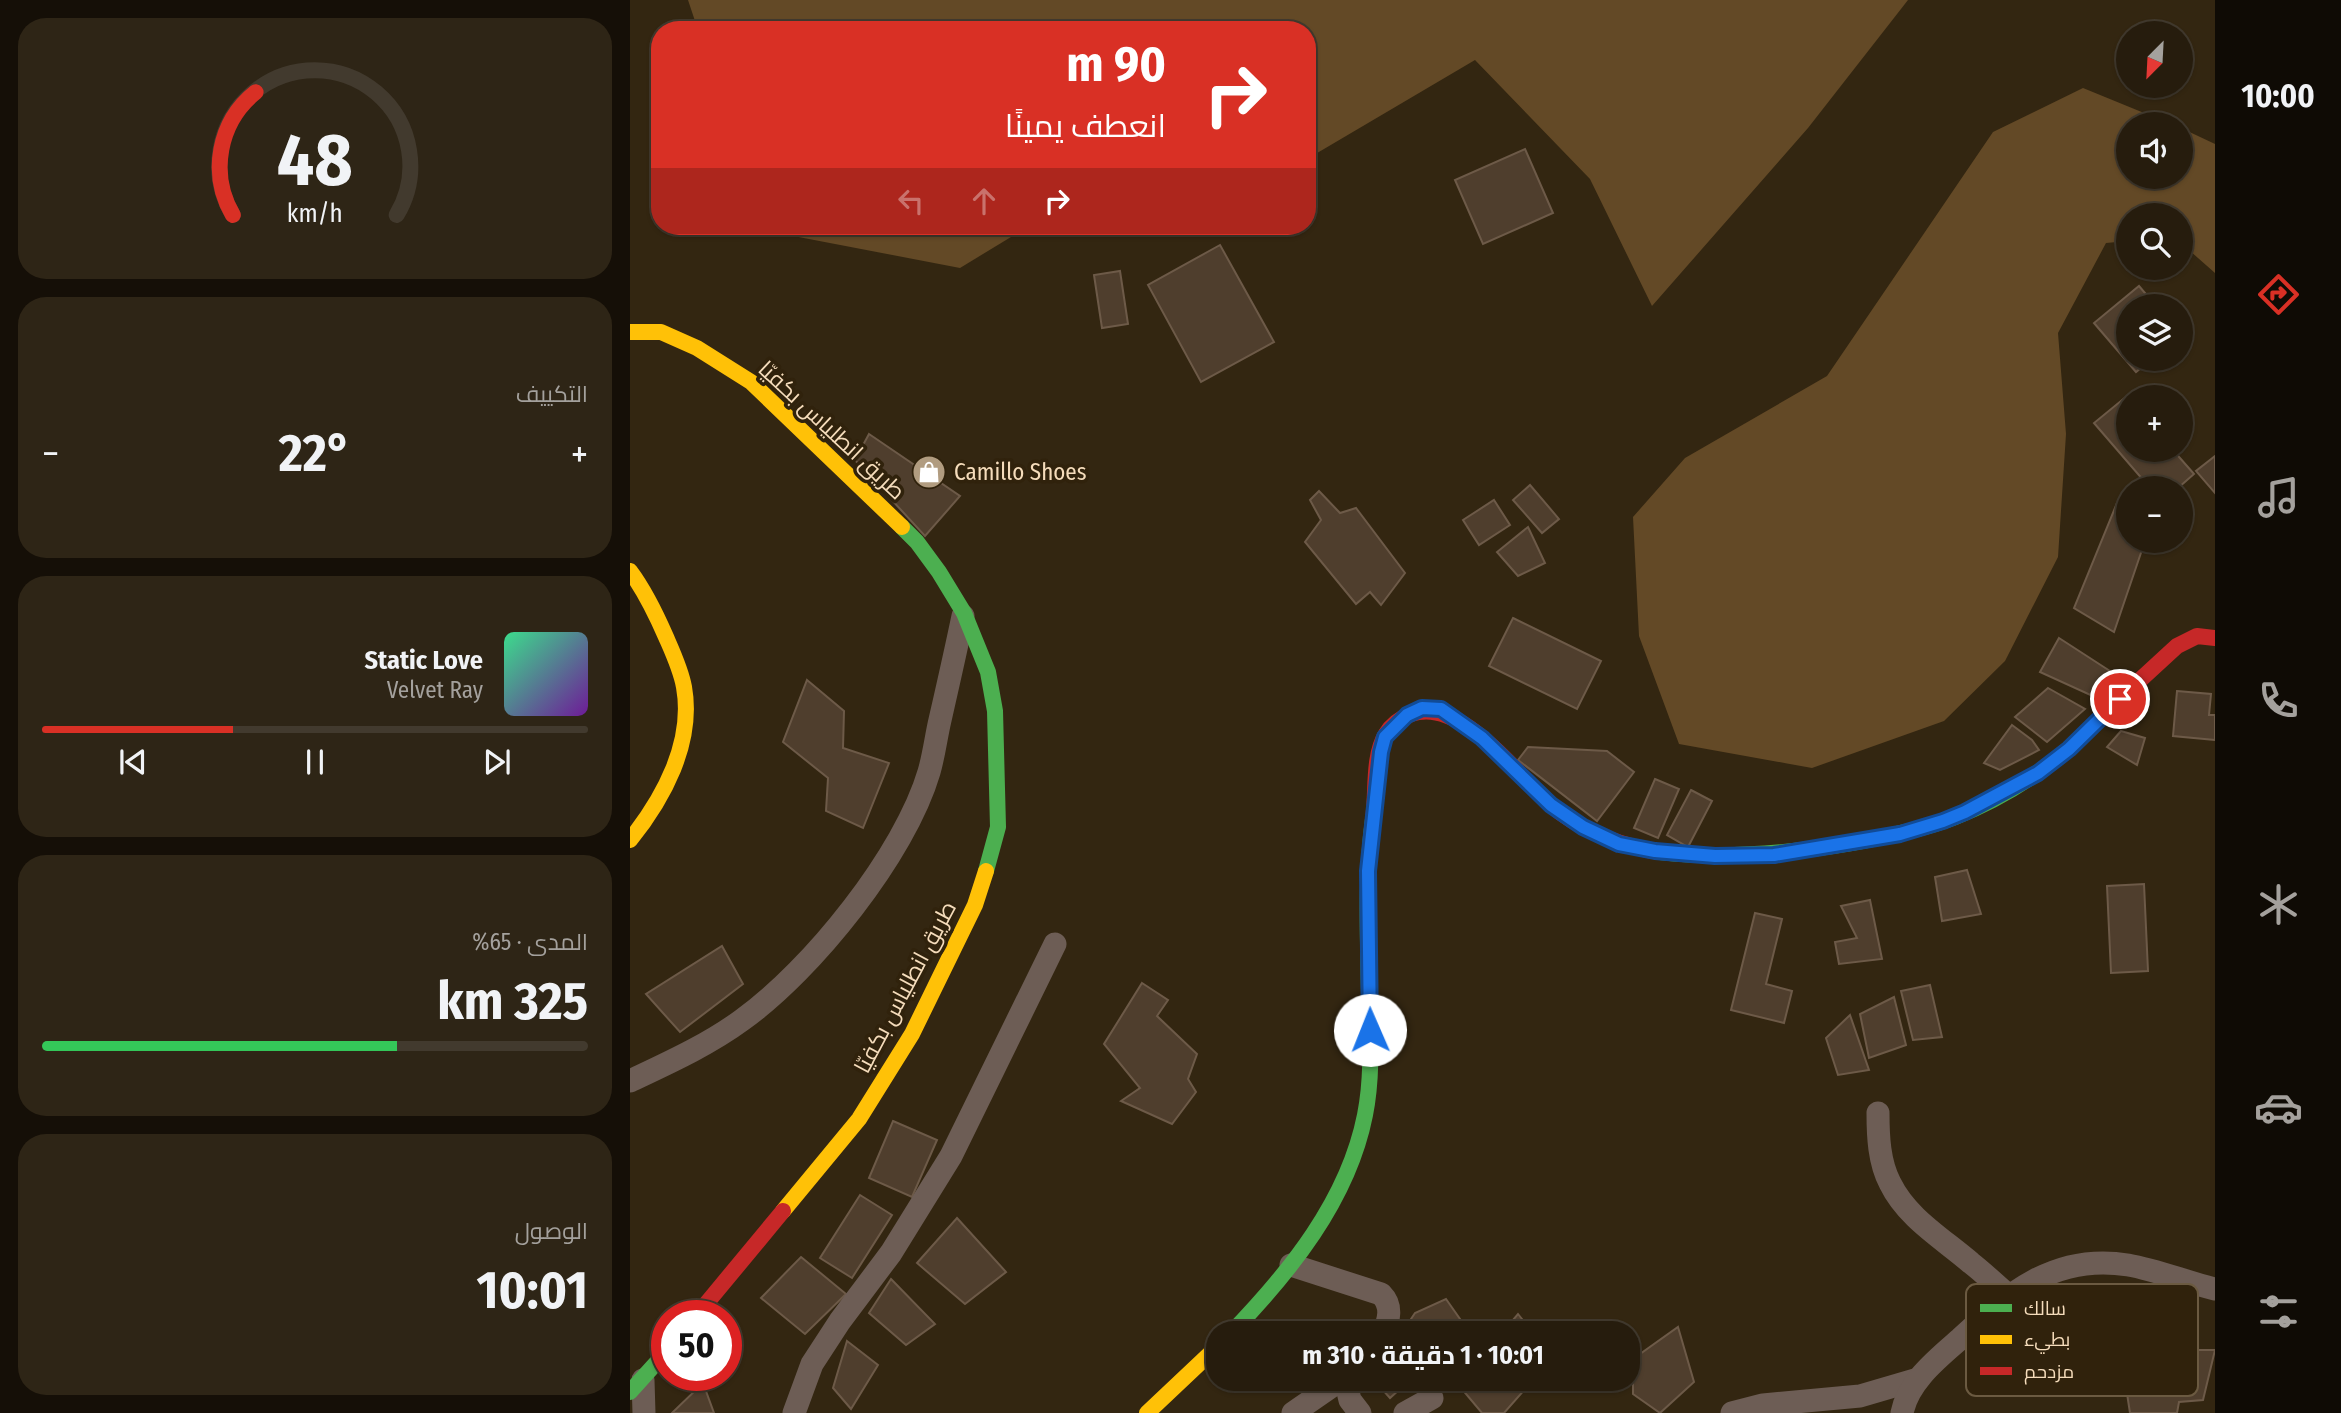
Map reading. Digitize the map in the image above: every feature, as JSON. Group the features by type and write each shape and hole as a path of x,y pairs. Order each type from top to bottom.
{"main road":[{"name":"طريق انطلياس بكفيّا","path":"630,332 661,332 697,348 751,382 917,542 964,612 988,672 995,711 999,781 998,827 975,905 912,1034 859,1119 709,1300"},
{"path":"630,571 658,619 676,660 685,691 683,738 670,780 647,820 630,839"},
{"path":"1241,1321 1291,1265 1326,1214 1361,1133 1370,1057 1368,871 1376,796 1385,737 1407,715 1422,708 1441,709 1482,738 1551,805 1583,827 1619,844 1655,851 1703,855 1774,855 1900,834 1943,821 1986,802 2038,773 2069,749 2176,646 2197,636 2215,638"},
{"path":"1147,1413 1206,1357"},
{"path":"636,1386 651,1370"}],"street":[{"path":"630,1081 675,1060 743,1020 829,938 880,868 909,823 929,772 964,612"},
{"path":"794,1413 812,1364 840,1321 891,1253 951,1156 1055,944"},
{"path":"1878,1113 1882,1157 1888,1180 1899,1198 1915,1218 1995,1284"},
{"path":"2028,1284 2049,1272 2086,1263 2128,1265 2197,1284"},
{"path":"1291,1265 1381,1294 1388,1303 1387,1321"},
{"path":"2198,1284 2215,1289"},
{"path":"1902,1413 1918,1379 1966,1334"},
{"path":"1732,1413 1763,1405 1860,1396 1918,1379"},
{"path":"636,1386 644,1413"},
{"path":"1293,1413 1326,1391"},
{"path":"1347,1391 1355,1411"},
{"path":"1405,1413 1432,1398"}],"shaded area":[{"path":"688,0 1908,0 1808,128 1652,306 1590,179 1475,60 1316,154 1316,21 695,21"},
{"path":"2083,88 2142,112 2116,112 2116,189 2193,189 2193,134 2215,144 2215,273 2193,254 2193,203 2116,203 2116,242 2106,243 2058,333 2066,434 2058,557 2005,661 1944,721 1812,768 1679,744 1639,636 1633,517 1685,458 1827,376 1993,132"},
{"path":"788,235 1014,235 960,268"}],"building":[{"path":"1525,149 1553,213 1483,244 1455,180"},
{"path":"1220,245 1274,342 1201,382 1148,285"},
{"path":"1120,271 1128,324 1102,328 1094,275"},
{"path":"2139,286 2146,294 2129,294"},
{"path":"2116,305 2116,349 2094,323"},
{"path":"2116,405 2116,449 2094,423"},
{"path":"869,434 960,496 925,536 855,460"},
{"path":"2215,456 2215,493 2196,471"},
{"path":"2128,462 2184,462 2194,474 2192,476 2140,476"},
{"path":"1530,485 1559,519 1542,533 1513,500"},
{"path":"1319,491 1340,513 1356,508 1405,573 1381,605 1370,592 1356,604 1305,542 1321,520 1310,500"},
{"path":"1494,500 1510,525 1479,545 1463,520"},
{"path":"2116,505 2116,553 2141,553 2114,632 2074,608"},
{"path":"1528,527 1545,563 1518,576 1497,552"},
{"path":"1513,618 1601,661 1577,709 1489,666"},
{"path":"2059,638 2113,673 2097,698 2040,672"},
{"path":"807,680 844,711 843,748 889,763 863,828 826,811 828,778 783,742"},
{"path":"2048,688 2085,709 2047,742 2015,717"},
{"path":"2177,691 2211,694 2209,715 2215,715 2215,740 2173,736"},
{"path":"2012,725 2032,740 2039,750 2000,770 1984,763"},
{"path":"2121,731 2145,738 2137,765 2107,747"},
{"path":"1528,747 1607,751 1634,772 1597,821 1518,760"},
{"path":"1655,779 1679,789 1658,838 1634,828"},
{"path":"1691,790 1712,801 1688,847 1667,835"},
{"path":"1967,870 1981,914 1942,921 1935,877"},
{"path":"2144,884 2148,971 2111,973 2107,886"},
{"path":"1870,900 1882,959 1839,964 1835,942 1857,938 1841,906"},
{"path":"1755,913 1782,919 1766,984 1792,991 1784,1023 1731,1010"},
{"path":"722,946 743,984 680,1032 646,994"},
{"path":"1142,983 1168,1000 1157,1016 1197,1054 1188,1079 1196,1092 1172,1124 1121,1101 1140,1088 1104,1044"},
{"path":"1930,985 1942,1037 1913,1040 1901,991"},
{"path":"1894,997 1906,1045 1869,1058 1860,1014"},
{"path":"1850,1015 1869,1070 1838,1075 1826,1038"},
{"path":"893,1121 937,1140 912,1197 869,1178"},
{"path":"860,1195 892,1215 852,1278 820,1258"},
{"path":"957,1218 1006,1272 965,1304 917,1263"},
{"path":"801,1257 846,1294 805,1334 761,1298"},
{"path":"891,1279 935,1324 906,1345 869,1313"},
{"path":"1446,1299 1461,1321 1410,1321 1415,1313"},
{"path":"1518,1314 1524,1321 1512,1321"},
{"path":"1678,1327 1694,1382 1660,1413 1633,1394 1633,1391 1640,1391 1640,1354"},
{"path":"847,1341 878,1365 851,1409 833,1388"},
{"path":"2198,1350 2215,1350 2203,1400 2179,1402 2177,1413 2130,1413 2127,1396 2198,1396"},
{"path":"695,1391 706,1391 714,1413 672,1413"},
{"path":"1384,1391 1398,1391 1390,1398"},
{"path":"1464,1391 1523,1391 1504,1413 1482,1413"}],"traffic: fast":[{"path":"902,527 939,572 964,613 988,672 995,711 998,827 986,871"},
{"path":"1660,852 1732,855 1803,850 1891,836 1942,822 1992,800 2037,773 2075,743 2115,703"},
{"path":"1242,1321 1274,1286 1313,1234 1345,1177 1357,1147 1368,1100 1370,1070 1368,906 1373,819"},
{"path":"630,1392 651,1369"}],"traffic: slow":[{"path":"630,332 661,332 697,348 751,382 902,527"},
{"path":"630,571 650,603 674,655 683,681 686,708 680,749 673,769 654,807 630,840"},
{"path":"783,1211 859,1119 912,1034 975,905 986,871"},
{"path":"1147,1413 1206,1357"}],"traffic: jam":[{"path":"2115,703 2177,646 2197,636 2215,638"},
{"path":"1373,819 1377,764 1386,734 1393,725 1411,714 1431,712 1451,717 1471,729 1546,800 1572,820 1608,838 1633,847 1660,852"},
{"path":"709,1300 783,1211"}],"place":[{"name":"Camillo Shoes","path":"929,472"}],"route":[{"path":"1370,1030 1368,871 1381,752 1385,737 1393,727 1407,715 1422,708 1441,709 1466,725 1551,805 1583,827 1619,844 1655,851 1715,856 1774,855 1814,850 1900,834 1943,821 1986,802 2038,773 2069,749 2120,699"}]}
